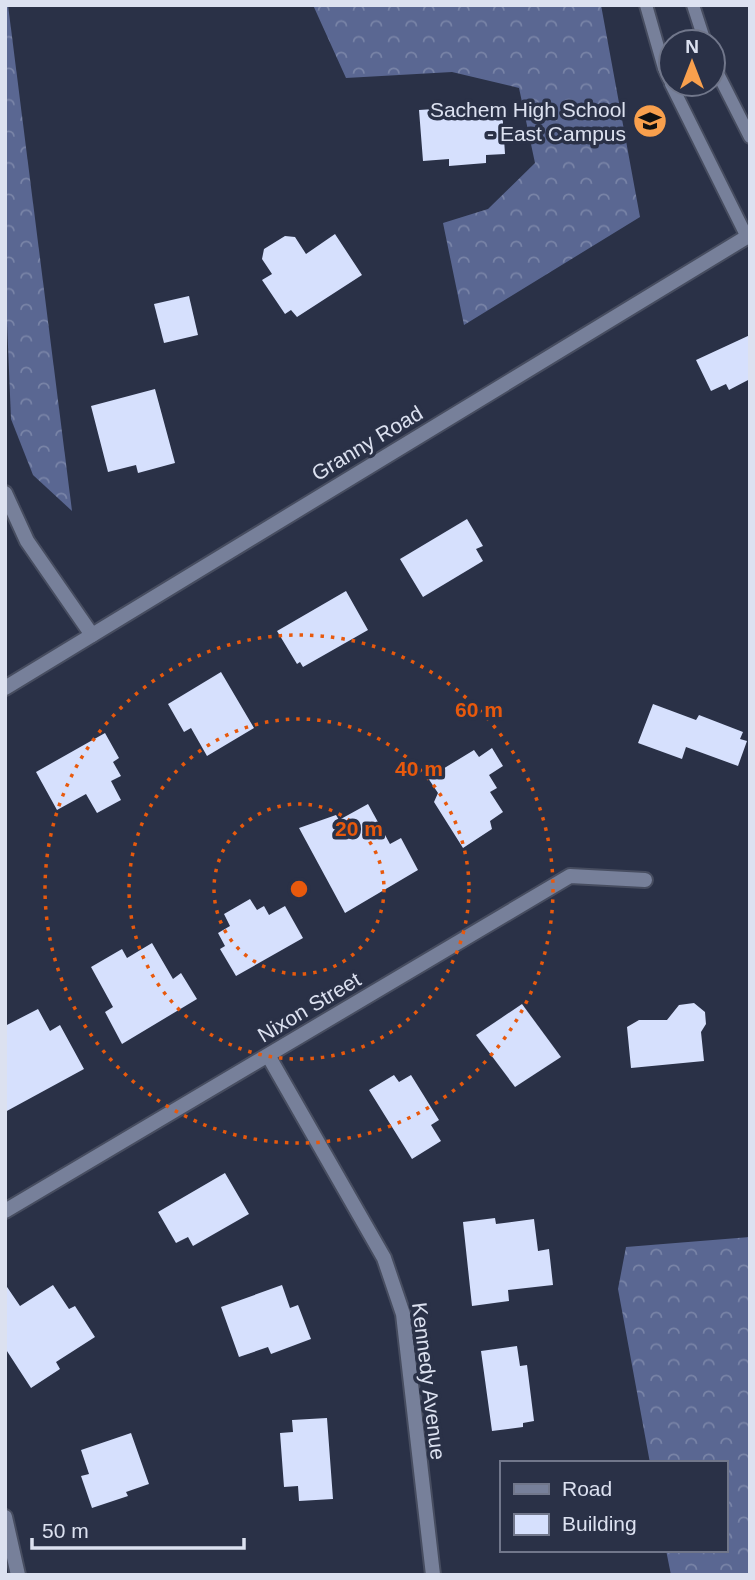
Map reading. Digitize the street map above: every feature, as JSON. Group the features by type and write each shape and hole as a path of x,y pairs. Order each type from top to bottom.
{"street":[{"name":"Granny Road","path":"5,688 748,236"},
{"path":"5,493 27,541 92,635"},
{"name":"Nixon Street","path":"5,1211 269,1057 570,876 645,880"},
{"name":"Kennedy Avenue","path":"269,1057 384,1258 403,1314 433,1575"},
{"path":"5,1517 19,1575"}],"lane":[{"path":"646,5 657,44"},
{"path":"693,5 700,28"},
{"path":"727,92 750,137"},
{"path":"678,98 748,236"}],"green space":[{"path":"5,5 8,5 72,511 33,475 11,419 5,274"},
{"path":"313,5 601,5 640,217 464,325 443,223 488,209 535,163 519,88 452,72 346,78"},
{"path":"750,1237 750,1575 671,1575 666,1552 727,1552 727,1461 650,1461 618,1289 626,1247"}],"building":[{"path":"480,106 480,109 502,108 505,154 486,155 486,163 449,166 449,159 423,161 419,110"},
{"path":"335,234 362,275 297,317 291,310 285,314 262,280 272,274 262,259 264,249 285,236 295,237 306,254"},
{"path":"189,296 198,335 164,343 154,304"},
{"path":"750,335 750,379 729,390 726,384 711,391 696,360"},
{"path":"155,389 175,463 138,473 136,465 108,472 91,406"},
{"path":"467,519 483,546 476,549 483,561 423,597 400,559"},
{"path":"346,591 368,630 303,667 300,662 297,664 277,631"},
{"path":"221,672 254,728 207,756 191,728 184,732 168,704"},
{"path":"653,704 696,720 699,715 743,732 740,739 747,741 738,766 686,747 682,759 638,743"},
{"path":"105,733 119,758 113,762 121,776 111,781 121,800 97,813 86,794 57,810 36,772"},
{"path":"492,748 503,766 489,775 497,788 490,792 503,812 490,821 492,829 463,848 434,802 438,793 428,778 474,750 479,757"},
{"path":"368,804 390,844 401,838 418,870 345,913 299,828 336,815 339,820"},
{"path":"250,899 257,910 264,906 269,915 285,906 303,938 236,976 220,949 225,946 218,933 230,926 224,914"},
{"path":"152,943 173,979 181,973 197,999 122,1044 105,1012 113,1007 91,967 122,949 127,958"},
{"path":"694,1003 705,1012 706,1024 701,1032 704,1061 631,1068 627,1027 639,1020 667,1020 679,1005"},
{"path":"522,1004 561,1057 515,1087 476,1035"},
{"path":"38,1009 50,1031 60,1025 84,1069 5,1112 5,1026"},
{"path":"394,1075 399,1082 411,1075 439,1120 431,1125 441,1141 412,1159 369,1090"},
{"path":"225,1173 249,1214 193,1246 188,1237 176,1243 158,1212"},
{"path":"495,1218 496,1224 534,1219 538,1251 549,1249 553,1285 508,1290 509,1301 472,1306 463,1222"},
{"path":"5,1284 20,1306 53,1285 69,1309 75,1306 95,1337 56,1362 60,1369 31,1388 5,1348"},
{"path":"282,1285 290,1308 298,1305 311,1339 271,1354 268,1347 239,1357 221,1307"},
{"path":"517,1346 520,1366 527,1365 534,1421 523,1423 523,1427 492,1431 481,1351"},
{"path":"327,1418 333,1499 299,1501 298,1486 284,1487 280,1433 293,1432 292,1420"},
{"path":"131,1433 149,1484 126,1492 128,1496 92,1508 81,1476 89,1474 81,1450"}],"place":[{"name":"Sachem High School - East Campus","path":"650,121"}]}
